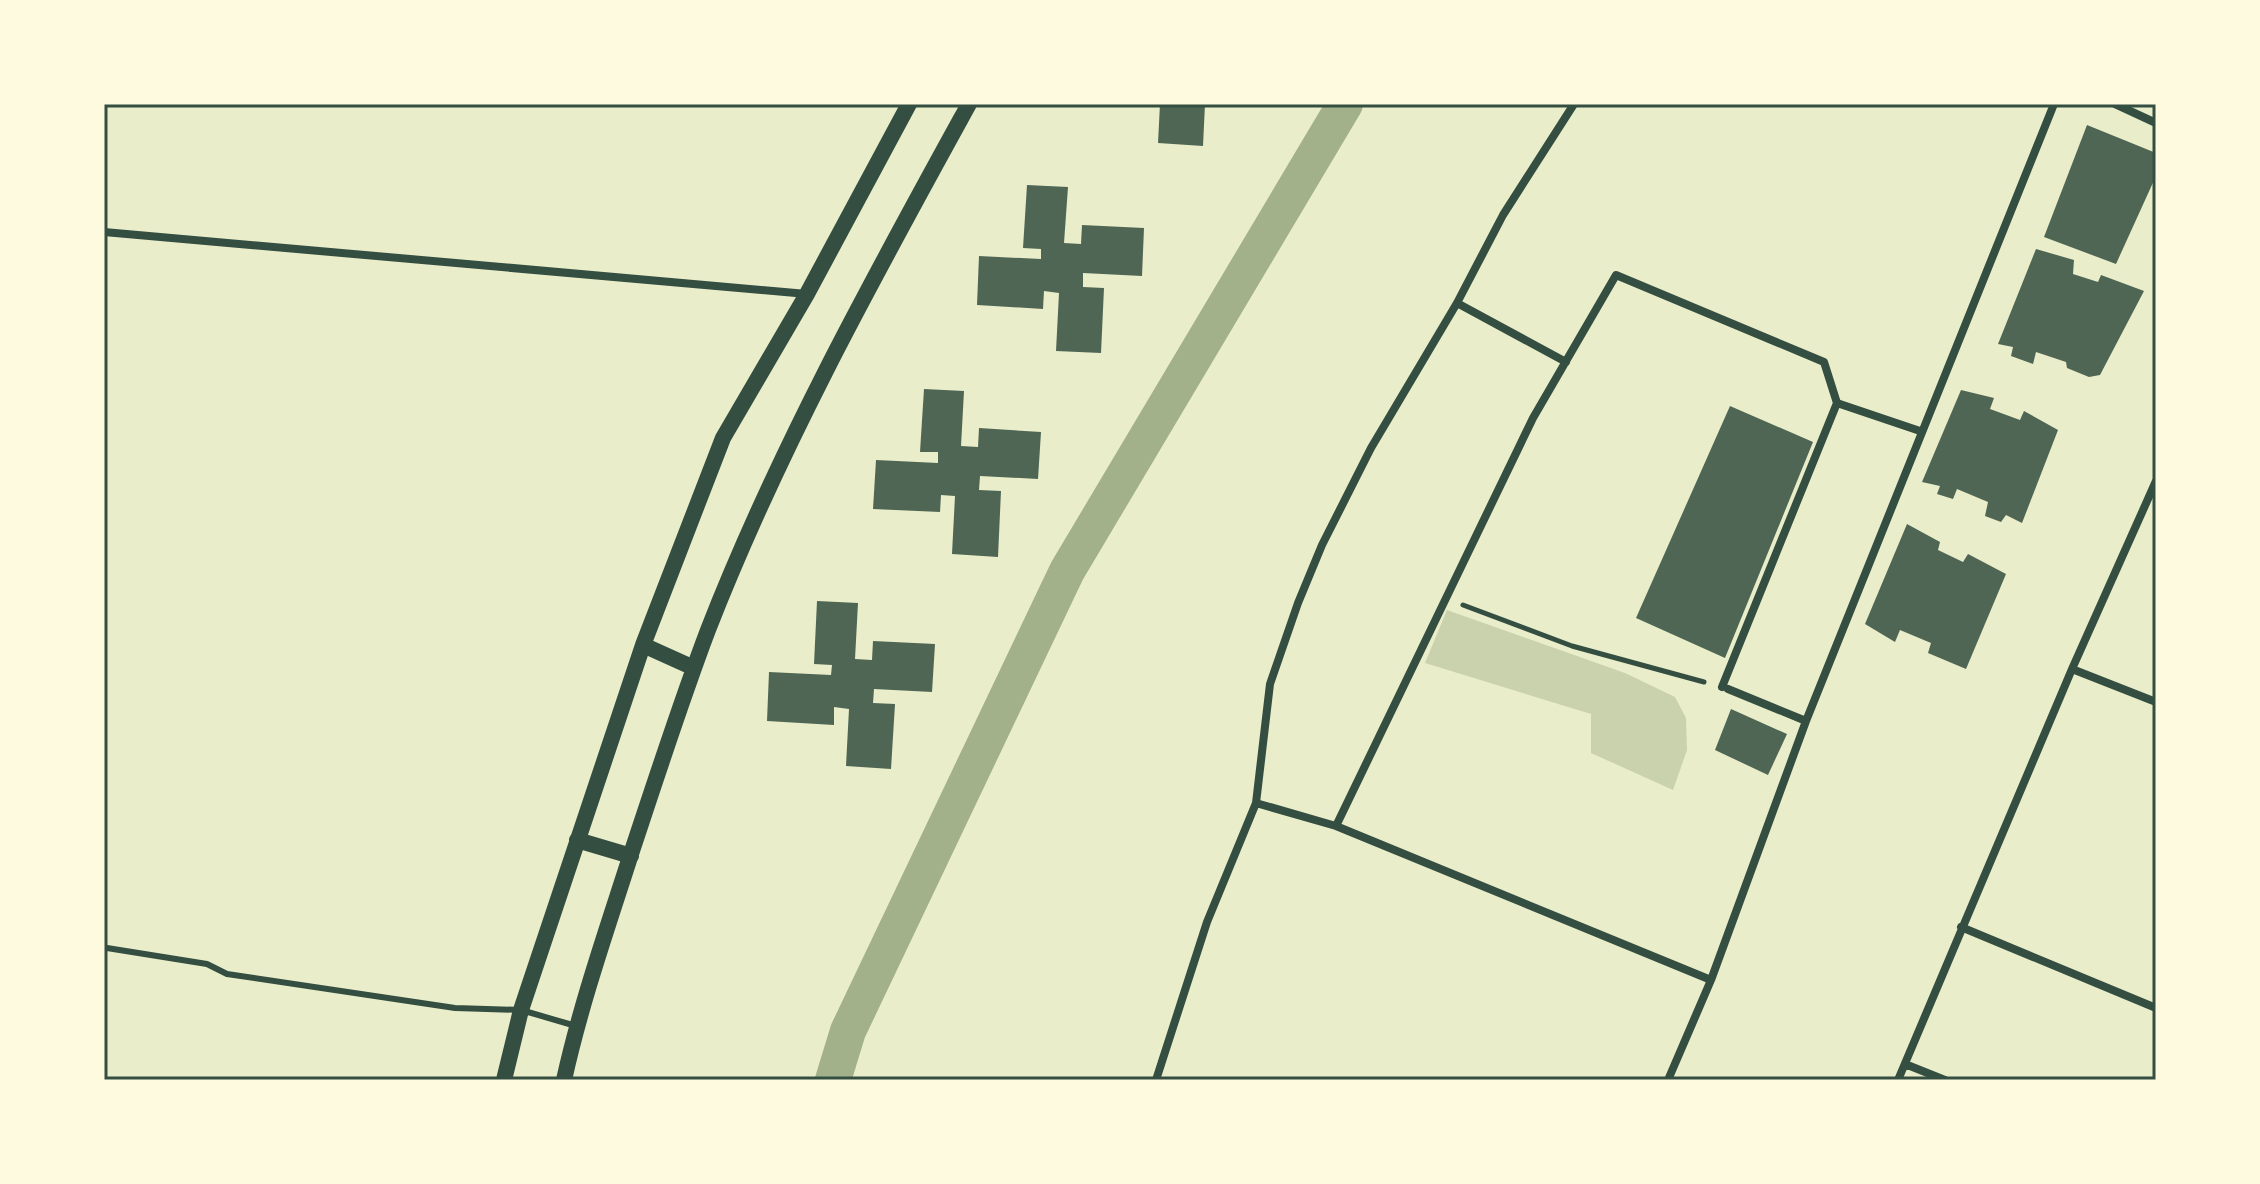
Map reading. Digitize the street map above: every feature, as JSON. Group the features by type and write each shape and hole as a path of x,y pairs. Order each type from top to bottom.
{"main road":[{"path":"504,1080 521,1010 643,645 723,438 807,294 909,104"},
{"path":"564,1080 576,1026 631,856 694,668 732,573 803,418 969,104"},
{"path":"643,645 694,668"},
{"path":"577,840 631,856"}],"street":[{"path":"1156,1080 1207,922 1256,803 1270,684 1322,545 1371,448 1457,303 1503,215 1574,104"},
{"path":"1668,1080 1711,980 1806,721 1920,431 2054,104"},
{"path":"2115,104 2156,123"},
{"path":"104,232 807,294"},
{"path":"1336,826 1500,485 1616,275 1824,362 1837,403 1725,688 1806,721"},
{"path":"1457,303 1566,362"},
{"path":"1837,403 1920,431"},
{"path":"1898,1080 2072,669 2156,481"},
{"path":"2072,669 2156,702"},
{"path":"1256,803 1336,826 1711,980"},
{"path":"1961,927 2156,1008"},
{"path":"1905,1064 1945,1080"}],"lane":[{"path":"107,948 207,964 227,974 257,979 455,1008 521,1010 576,1026"}],"path":[{"path":"1447,599 1572,646 1725,688"}],"green space":[{"path":"1447,610 1625,673 1675,697 1686,718 1687,750 1673,790 1591,753 1591,714 1425,663"}],"building":[{"path":"1160,104 1205,104 1203,146 1158,143"},
{"path":"2087,125 2156,153 2156,176 2116,264 2044,237"},
{"path":"1027,185 1068,187 1064,243 1081,244 1082,225 1144,228 1142,276 1083,273 1083,287 1104,288 1101,353 1056,351 1059,293 1044,291 1043,309 977,305 979,256 1041,259 1041,249 1023,248"},
{"path":"2036,249 2074,260 2073,274 2098,282 2101,275 2144,291 2100,375 2089,377 2067,368 2066,362 2036,352 2033,364 2011,356 2013,347 1998,344"},
{"path":"924,389 964,391 961,446 978,447 979,428 1041,432 1038,479 980,476 979,490 1001,491 998,557 952,554 955,496 941,495 940,512 873,509 876,460 938,463 938,452 920,452"},
{"path":"1961,390 1994,398 1990,409 2020,420 2024,411 2058,430 2022,523 2006,515 2001,522 1985,516 1988,502 1957,489 1953,499 1937,494 1940,486 1922,482"},
{"path":"1730,406 1813,442 1725,658 1636,618"},
{"path":"1907,524 1940,542 1938,550 1963,562 1968,554 2006,574 1966,669 1928,653 1931,643 1900,630 1895,642 1865,624"},
{"path":"817,601 858,603 855,659 872,660 873,641 935,644 932,692 874,689 873,703 895,704 891,769 846,766 849,709 834,707 834,725 767,721 769,672 831,675 832,665 814,664"},
{"path":"1731,709 1787,734 1768,775 1715,750"}],"waterway":[{"path":"833,1080 848,1031 1067,571 1345,104"}]}
